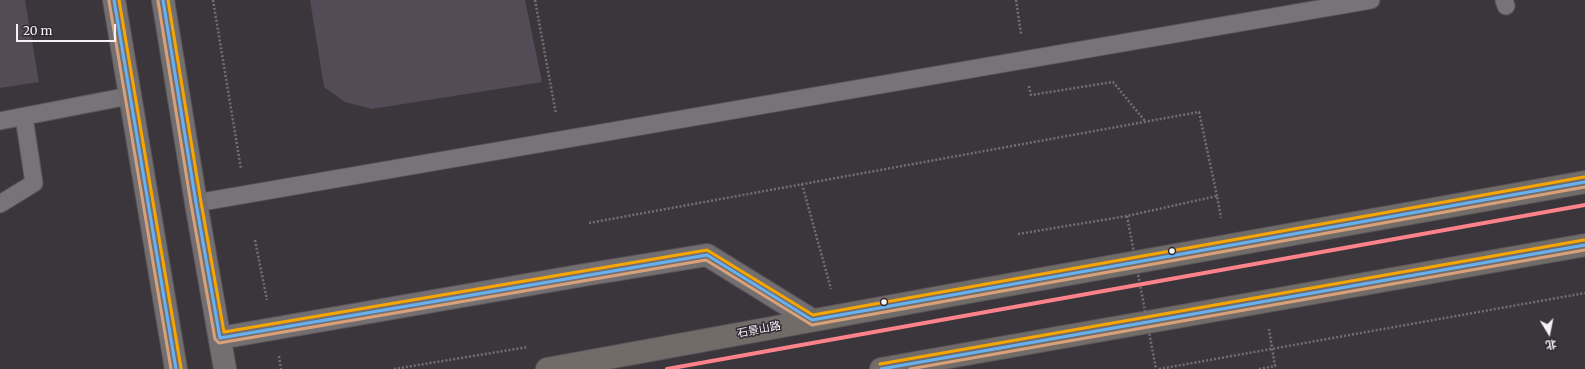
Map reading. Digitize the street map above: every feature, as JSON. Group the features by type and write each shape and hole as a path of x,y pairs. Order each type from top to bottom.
{"highway":[{"name":"石景山路","path":"547,369 812,320 1585,182"},
{"path":"881,369 1585,245"}],"main road":[{"path":"114,0 176,369"},
{"path":"163,0 225,369"},
{"path":"220,338 707,255 812,320"}],"lane":[{"path":"196,203 1371,0"},
{"path":"0,121 129,96"},
{"path":"0,204 34,183 24,116"}],"path":[{"path":"213,0 241,170 248,169"},
{"path":"535,0 556,115 548,116"},
{"path":"1031,95 1113,82 1145,122"},
{"path":"589,223 1199,112 1227,246"},
{"path":"802,184 832,295"},
{"path":"1018,234 1128,216 1217,196"},
{"path":"1128,216 1157,369 1585,293"},
{"path":"255,240 268,304"},
{"path":"1260,369 1275,366 1264,301"}],"building":[{"path":"0,0 25,0 39,82 0,88"},
{"path":"310,0 525,0 542,82 372,109 345,102 324,87"}],"transit line":[{"path":"114,0 176,369"},
{"path":"119,0 181,368"},
{"path":"163,0 196,203 220,338 707,255 812,320 1585,182"},
{"path":"168,0 224,332 707,250 813,315 1584,177"},
{"path":"109,1 171,369"},
{"path":"158,1 191,204 215,339 219,343 706,260 812,325 1585,187"},
{"path":"667,369 1585,205"},
{"path":"880,364 1584,240"},
{"path":"881,369 1585,245"},
{"path":"910,369 1585,250"}]}
